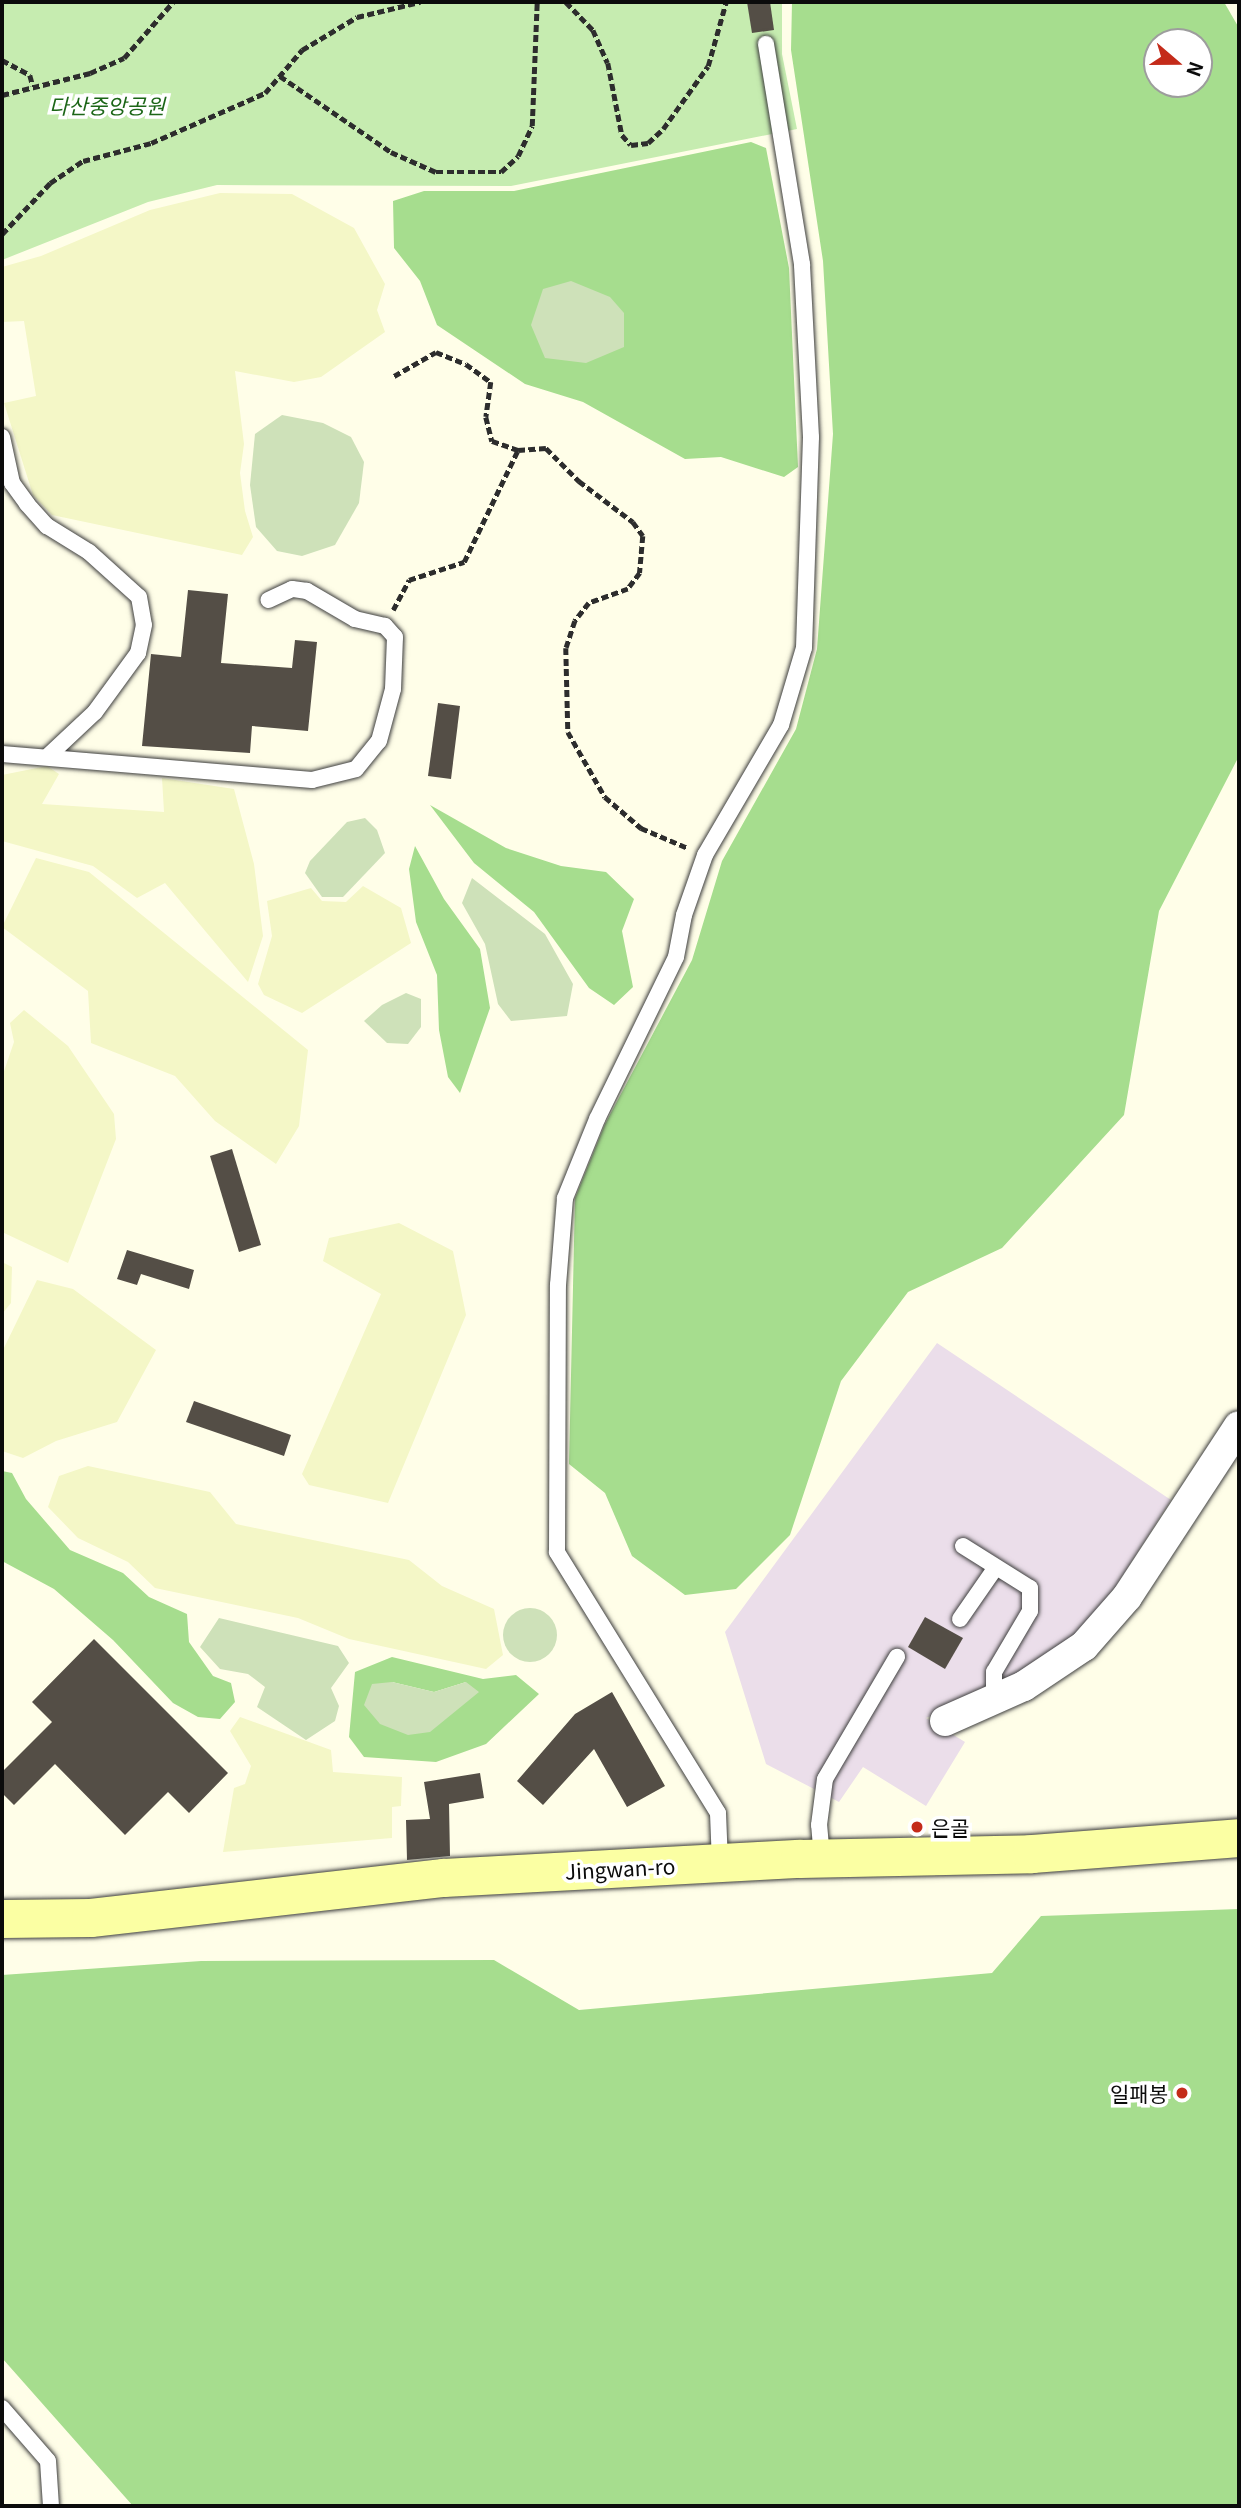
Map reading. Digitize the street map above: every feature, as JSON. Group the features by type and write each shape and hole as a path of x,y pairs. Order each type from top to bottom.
{"main road":[{"name":"Jingwan-ro","path":"2,1919 91,1918 444,1878 822,1858 1032,1854 1239,1838"}],"street":[{"path":"945,1721 1053,1670 1104,1625 1127,1597 1239,1426"}],"lane":[{"path":"720,1863 718,1814 556,1552 558,1285 565,1198 597,1119 676,957 684,915 705,855 781,725 804,649 811,437 802,264 766,44"},
{"path":"2,437 12,483 27,504 47,526 89,552 139,597 144,625 138,653 95,712 49,755"},
{"path":"2,754 49,755 312,780 356,769 379,741 393,689 395,636 385,626 355,619 307,591 292,589 268,600"},
{"path":"963,1546 1030,1588 1030,1611 994,1672 993,1699"},
{"path":"960,1619 996,1567"},
{"path":"822,1858 819,1825 825,1779 897,1657"},
{"path":"2,2409 48,2461 51,2506"}],"path":[{"path":"2,95 90,73 124,58 173,2"},
{"path":"2,234 50,183 83,161 164,138 265,93 302,50 356,17 420,2"},
{"path":"280,76 391,152 436,172 501,172 518,156 532,126 537,2"},
{"path":"566,2 593,30 608,63 622,135 631,145 648,143 663,129 708,66 726,2"},
{"path":"2,60 30,75 33,86"},
{"path":"394,376 436,352 466,364 491,382 486,417 492,441 518,450 546,448 634,522 643,536 640,573 628,589 589,603 575,621 566,648 568,732 606,797 641,828 705,855"},
{"path":"385,626 409,580 464,562 518,450"}],"shaded area":[{"path":"937,1343 1171,1500 1116,1586 1075,1636 1018,1677 926,1718 965,1742 926,1806 863,1767 839,1802 766,1764 725,1632"}],"green space":[{"name":"다산중앙공원","path":"2,2 782,2 782,54 797,129 511,186 217,185 148,202 2,260"},
{"path":"792,2 1224,2 1239,28 1239,756 1159,911 1124,1115 1002,1248 908,1292 841,1381 790,1535 736,1589 685,1595 632,1556 605,1493 569,1464 575,1198 605,1124 692,960 722,861 796,729 817,649 833,434 823,261 791,50"},
{"path":"751,142 766,148 789,268 798,467 784,477 721,457 685,459 583,402 525,384 437,325 420,281 394,248 393,201 424,191 514,191"},
{"path":"220,193 292,194 354,228 385,284 377,310 385,332 321,377 294,382 235,371 244,444 240,473 245,511 253,537 242,555 52,515 33,495 4,403 36,396 24,321 2,322 2,267 41,256 150,210"},
{"path":"571,281 610,297 624,313 624,347 586,363 545,358 531,325 543,289"},
{"path":"282,415 323,423 351,437 364,462 359,503 335,545 302,556 277,551 256,527 250,485 255,434"},
{"path":"47,766 59,774 42,804 164,812 162,778 234,789 254,864 263,936 248,982 165,883 137,898 93,866 2,841 2,775"},
{"path":"430,805 506,848 561,866 606,872 634,899 622,931 633,987 614,1005 589,988 534,912 474,863"},
{"path":"365,818 377,830 385,853 343,897 322,897 305,873 310,861 347,822"},
{"path":"415,846 444,899 480,949 490,1008 460,1093 448,1077 439,1030 437,975 416,922 409,869"},
{"path":"36,858 89,872 308,1050 299,1126 276,1164 215,1121 175,1076 91,1043 88,991 2,927"},
{"path":"472,878 545,934 573,984 567,1016 511,1021 498,1004 485,944 462,903"},
{"path":"363,886 401,908 411,943 302,1013 264,995 258,984 272,936 267,901 311,888 322,901 346,902"},
{"path":"406,993 421,999 421,1027 408,1044 387,1043 364,1021 382,1005"},
{"path":"24,1010 68,1046 114,1114 116,1139 68,1263 2,1232 2,1077 14,1042 10,1023"},
{"path":"399,1223 453,1251 466,1315 388,1503 309,1485 302,1474 381,1294 323,1261 329,1238"},
{"path":"2,1262 12,1267 11,1303 2,1314"},
{"path":"37,1280 73,1289 156,1350 117,1422 56,1441 23,1458 2,1451 2,1352"},
{"path":"88,1466 210,1492 236,1524 409,1560 442,1586 494,1609 503,1655 486,1669 349,1639 298,1618 155,1588 128,1562 78,1538 48,1507 59,1476"},
{"path":"2,1471 12,1473 26,1499 70,1550 123,1573 149,1597 187,1614 189,1642 213,1676 231,1683 235,1702 220,1719 198,1717 173,1703 113,1640 54,1589 2,1561"},
{"path":"530,1608 549,1616 557,1635 549,1654 530,1662 511,1654 503,1635 511,1616"},
{"path":"219,1618 338,1646 349,1663 331,1688 339,1706 335,1721 306,1740 257,1707 265,1687 248,1674 220,1669 200,1647"},
{"path":"392,1657 483,1679 516,1675 539,1694 486,1744 436,1762 364,1757 349,1737 355,1672","holes":["392,1682 434,1692 466,1682 429,1732"]},
{"path":"392,1682 434,1692 466,1682 479,1692 430,1732 408,1735 380,1724 364,1705 372,1684"},
{"path":"240,1717 331,1750 333,1772 402,1777 401,1806 392,1807 392,1838 223,1852 234,1788 245,1784 251,1766 230,1731"},
{"path":"1239,1909 1239,2506 133,2506 2,2358 2,1975 201,1961 494,1960 579,2010 992,1973 1041,1916"}],"building":[{"path":"747,2 770,2 774,30 752,33"},
{"path":"188,590 228,594 221,663 292,668 295,640 317,642 308,731 252,726 250,753 142,746 151,654 181,657"},
{"path":"438,703 460,706 451,779 428,776"},
{"path":"232,1149 261,1245 239,1252 210,1156"},
{"path":"127,1250 194,1270 189,1289 141,1274 137,1285 117,1279"},
{"path":"194,1401 291,1435 284,1456 186,1422"},
{"path":"925,1617 963,1638 945,1669 908,1647"},
{"path":"94,1639 228,1773 189,1813 168,1792 125,1835 55,1764 14,1805 2,1793 2,1772 52,1722 32,1702"},
{"path":"612,1692 665,1786 627,1807 594,1749 543,1805 517,1781 575,1714"},
{"path":"480,1773 484,1798 449,1804 450,1856 407,1860 406,1820 430,1819 424,1782"}],"place":[{"name":"은골","path":"917,1827"},
{"name":"일패봉","path":"1182,2093"}]}
